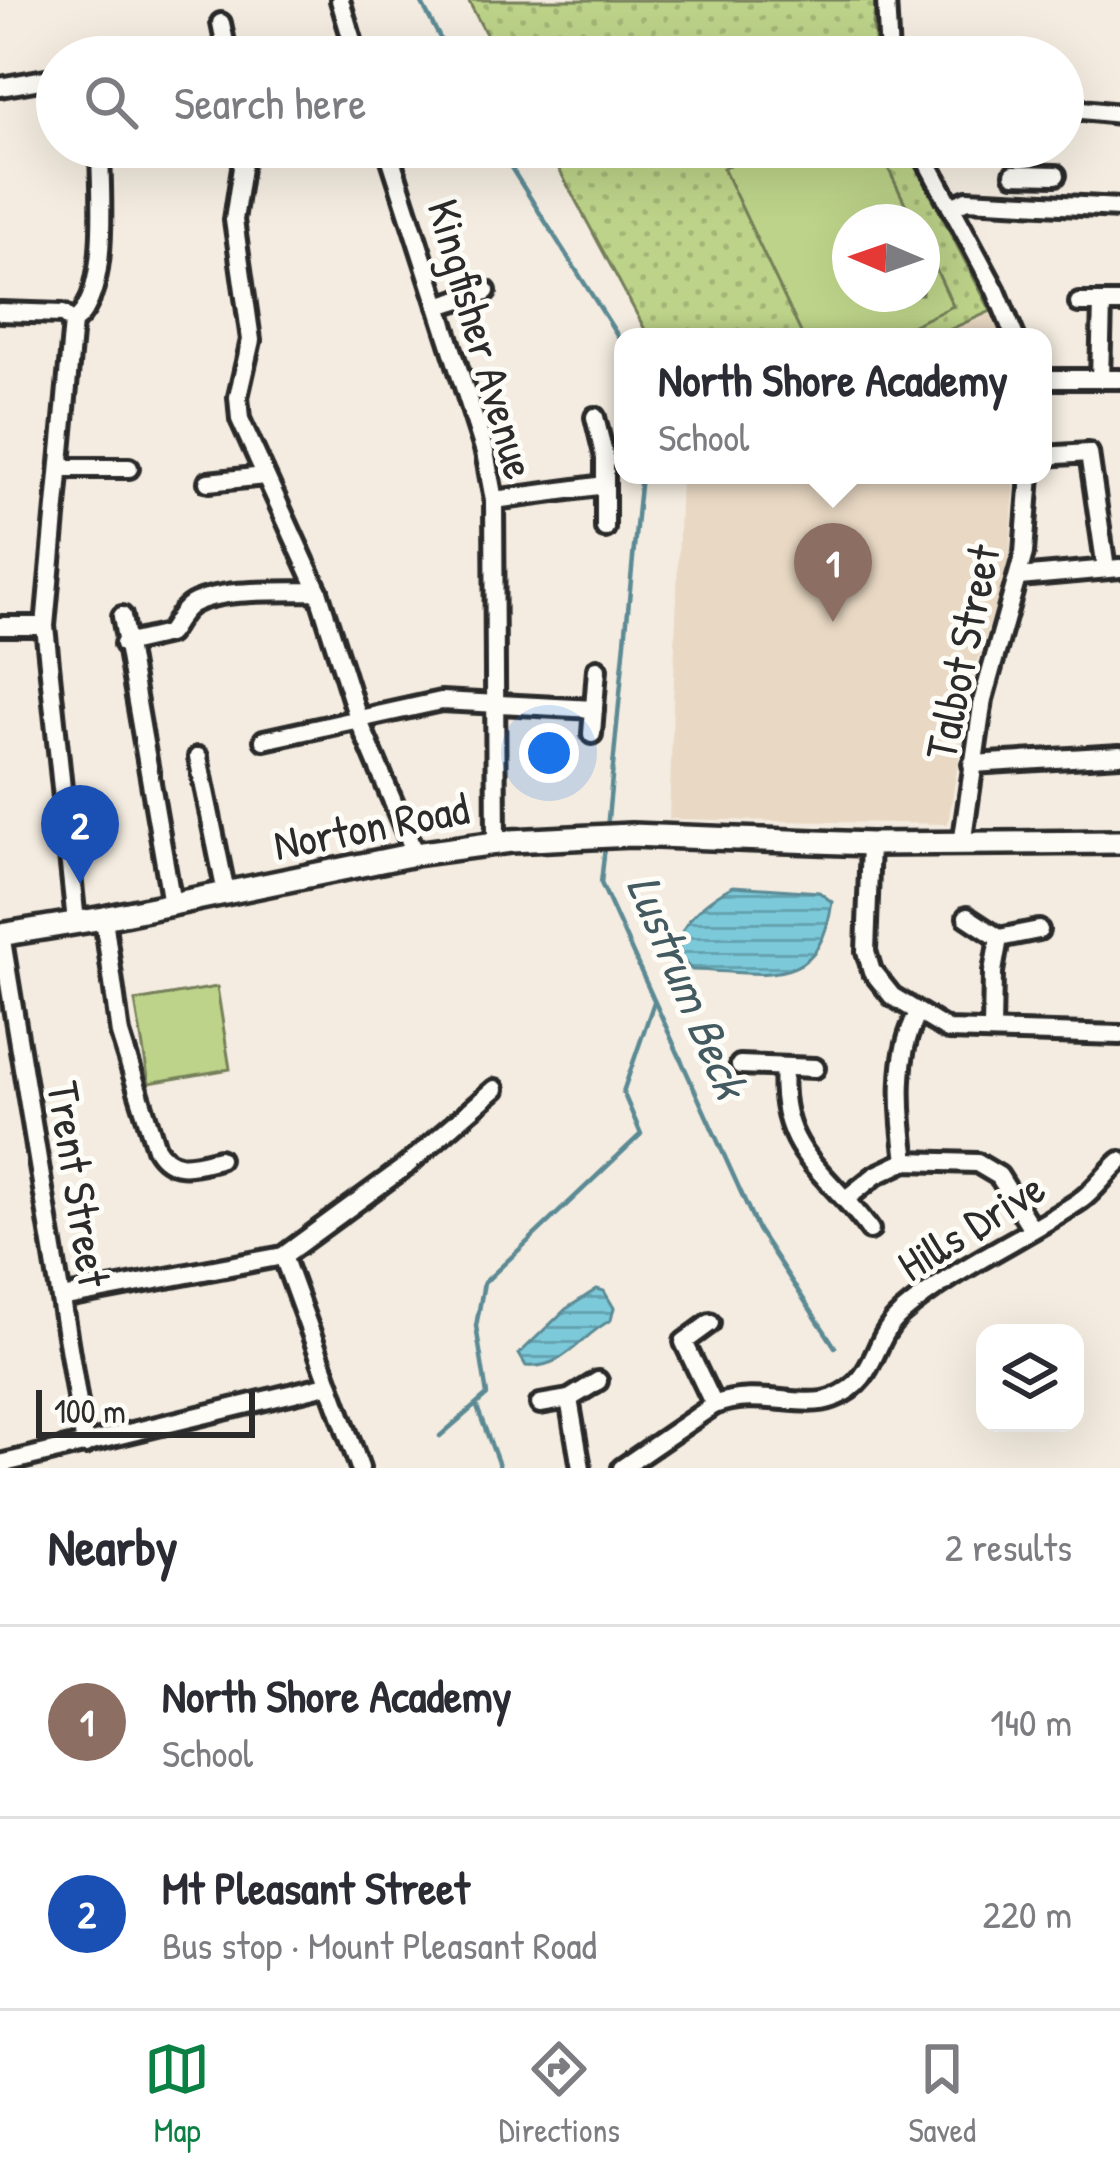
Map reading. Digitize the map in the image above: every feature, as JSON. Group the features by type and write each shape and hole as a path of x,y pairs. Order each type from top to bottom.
{"main road":[{"name":"Norton Road","path":"0,934 496,842 602,836 870,844 1120,842"}],"street":[{"path":"340,0 351,36"},
{"path":"886,0 888,36"},
{"path":"221,22 224,36"},
{"path":"0,87 36,81"},
{"path":"1084,111 1120,115"},
{"path":"73,322 83,315 99,273 100,168"},
{"path":"242,168 234,220 250,340 238,410 318,591 359,721 415,854"},
{"name":"Kingfisher Avenue","path":"394,168 485,452 494,500 496,842"},
{"path":"930,168 1011,328"},
{"path":"1014,174 1056,175"},
{"path":"1032,204 1034,176"},
{"path":"951,208 967,200 1120,208"},
{"path":"438,306 486,291"},
{"path":"1079,303 1111,303 1100,379"},
{"path":"0,312 63,314 73,322"},
{"path":"73,322 45,626 76,922"},
{"path":"1052,379 1120,379"},
{"path":"596,418 605,458 604,528"},
{"path":"1019,577 1113,568 1089,453 1052,455"},
{"path":"62,468 129,468"},
{"path":"208,482 266,476"},
{"name":"Talbot Street","path":"962,845 983,699 1019,577 1029,484"},
{"path":"494,500 605,485"},
{"path":"124,644 168,634 184,611 198,602 240,594 318,591"},
{"path":"122,616 172,904"},
{"path":"0,626 45,626"},
{"path":"592,734 597,669"},
{"path":"264,740 441,701 594,709"},
{"path":"972,764 1120,755"},
{"path":"198,757 226,893"},
{"path":"870,844 868,962 884,988 918,1014 948,1030 1120,1035"},
{"path":"967,917 999,938 1040,930"},
{"path":"104,918 121,1034 156,1148 165,1160 186,1167 219,1159"},
{"name":"Trent Street","path":"0,934 85,1444"},
{"path":"992,1031 999,938"},
{"path":"906,1161 904,1040 918,1014"},
{"path":"740,1065 815,1068"},
{"path":"784,1066 786,1109 804,1153 870,1230"},
{"path":"61,1298 283,1256 406,1166 494,1088"},
{"name":"Hills Drive","path":"622,1468 714,1405 745,1396 832,1398 870,1370 898,1316 1083,1199 1120,1160"},
{"path":"847,1198 876,1175 906,1161 986,1166 1000,1176 1032,1229"},
{"path":"283,1256 360,1468"},
{"path":"710,1323 684,1342 714,1405"},
{"path":"540,1405 569,1399 598,1381"},
{"path":"0,1464 327,1384"},
{"path":"569,1399 581,1468"}],"shaded area":[{"path":"991,311 998,328 953,328"},
{"path":"681,484 1014,484 1009,565 972,679 948,824 669,819"}],"green space":[{"path":"468,0 876,0 874,36 487,36"},
{"path":"558,168 917,168 936,204 832,204 832,312 940,312 940,213 991,311 953,328 644,328"},
{"path":"723,168 888,168 905,204 832,204 832,312 940,312 940,278 953,306 907,328 799,328"},
{"path":"217,987 230,1069 149,1083 135,1001"}],"water":[{"path":"733,886 819,892 832,902 815,951 784,971 692,970 682,958 681,933 698,911"},
{"path":"597,1289 604,1291 614,1308 611,1320 551,1363 526,1366 519,1354 566,1309"}],"waterway":[{"name":"Lustrum Beck","path":"420,0 439,36"},
{"name":"Lustrum Beck","path":"511,168 614,330"},
{"name":"Lustrum Beck","path":"607,829 640,484"},
{"name":"Lustrum Beck","path":"605,846 601,883 758,1230 835,1347"},
{"path":"440,1436 487,1395 476,1326 484,1283 641,1134 623,1092 654,1002"},
{"path":"477,1407 500,1468"}],"place":[{"name":"North Shore Academy","path":"833,622"},
{"name":"Mt Pleasant Street","path":"80,884"}]}
